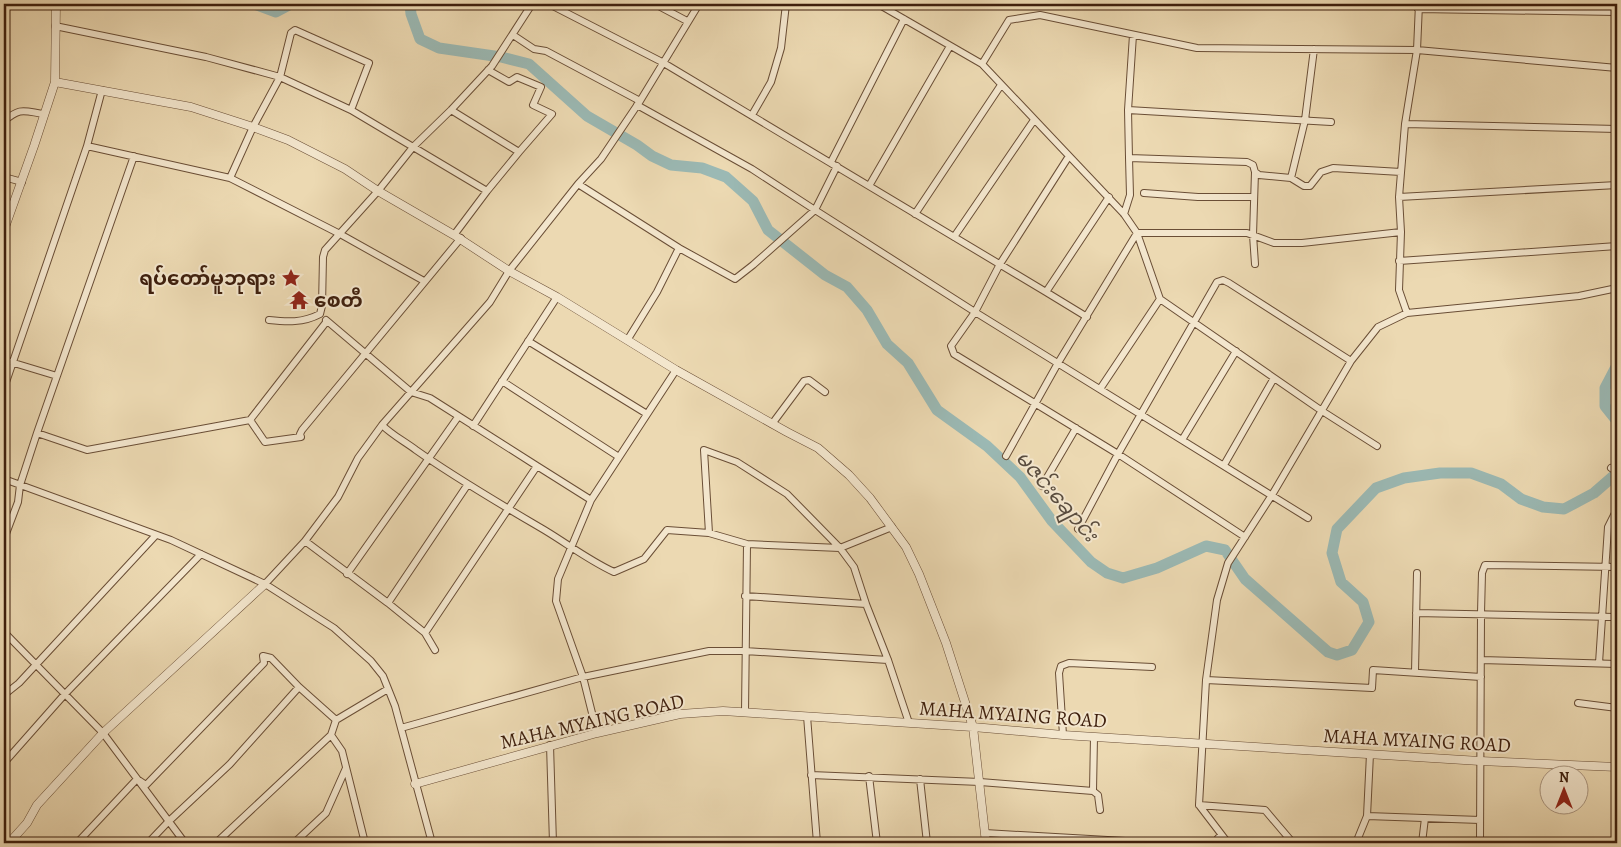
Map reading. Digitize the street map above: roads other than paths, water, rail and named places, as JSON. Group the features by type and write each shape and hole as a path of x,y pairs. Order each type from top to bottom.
{"street":[{"path":"4,230 55,82 56,4"},
{"path":"269,320 298,322 311,319 320,314 324,254 413,147 490,68 532,4"},
{"path":"549,4 662,62 1087,316"},
{"path":"656,4 687,21"},
{"path":"6,842 27,823 37,805 103,734 265,584 305,541 338,497 358,458 382,425 490,302 509,271 600,159 630,116 698,4"},
{"path":"752,115 771,82 782,48 786,4"},
{"path":"878,4 982,64 1124,214 1137,233 1160,299 1322,411 1377,446"},
{"path":"1408,313 1399,290 1399,197 1405,124 1417,50 1419,6 1617,12"},
{"path":"982,64 1009,20 1040,15 1196,48 1417,50 1617,68"},
{"path":"578,184 679,248 735,279 815,210 834,164 904,19"},
{"path":"55,26 206,57 280,77 351,110 487,191"},
{"path":"230,178 253,127 280,77 291,33 296,30 369,63 351,110"},
{"path":"513,35 534,49 546,51 752,169 975,312 1308,518"},
{"path":"1124,214 1130,195 1128,110 1133,35"},
{"path":"869,186 950,46"},
{"path":"1291,178 1305,120 1314,49"},
{"path":"250,420 265,442 302,437 300,434 302,430 424,282 487,191 552,114 533,105 541,87 517,76 509,82 490,68"},
{"path":"55,82 191,107 288,140 345,169 378,191 457,236 509,271 628,339 676,370 818,448 870,498 906,547 919,574 946,643 973,726 986,843"},
{"path":"915,214 1001,85"},
{"path":"4,388 87,146 102,90"},
{"path":"4,121 21,110 44,114"},
{"path":"451,110 519,152"},
{"path":"1128,110 1331,122"},
{"path":"954,237 1034,120"},
{"path":"1405,124 1617,129"},
{"path":"87,146 230,178 340,234 424,282"},
{"path":"4,539 18,502 20,485 37,434 134,156"},
{"path":"1069,156 1000,264 975,312 951,346 954,354 1118,454 1245,538"},
{"path":"1129,158 1248,162 1253,165 1255,172 1253,197 1255,264"},
{"path":"1255,172 1291,178 1304,186 1310,186 1322,172 1333,168 1400,172"},
{"path":"4,177 22,182"},
{"path":"1399,197 1617,185"},
{"path":"1144,193 1198,197 1253,197"},
{"path":"1046,292 1109,197"},
{"path":"1137,233 1247,233 1274,243 1302,243 1400,232"},
{"path":"1006,456 1058,363 1137,233"},
{"path":"1399,261 1617,246"},
{"path":"628,339 657,292 679,248"},
{"path":"1078,529 1118,454 1217,282 1223,280 1351,361"},
{"path":"1228,843 1200,805 1206,680 1217,600 1228,563 1272,495 1351,361 1378,327 1408,313 1579,296 1617,288"},
{"path":"473,426 557,297"},
{"path":"1100,389 1160,299"},
{"path":"320,314 364,354 411,392 430,398 591,500"},
{"path":"37,434 87,450 250,420 327,321"},
{"path":"528,341 647,414"},
{"path":"1182,440 1236,352"},
{"path":"4,360 12,364 57,376"},
{"path":"597,733 583,677 556,601 558,579 591,500 676,370"},
{"path":"1224,465 1274,378"},
{"path":"772,424 804,381 809,380 825,392"},
{"path":"502,381 619,457"},
{"path":"347,574 458,417"},
{"path":"382,425 392,435 468,484 571,546 596,564 614,572 644,559 667,530 709,533 747,544 840,548 892,528"},
{"path":"1042,486 1076,428"},
{"path":"709,533 704,450 737,462 787,494 840,548 854,567 909,723"},
{"path":"425,633 537,466"},
{"path":"1611,468 1617,472"},
{"path":"4,479 156,535 201,554 265,584 334,628 364,654 383,676 395,706 432,843"},
{"path":"388,603 468,484"},
{"path":"1599,663 1608,527 1617,509"},
{"path":"4,695 19,682 156,535"},
{"path":"305,541 425,633 435,650"},
{"path":"745,712 747,544"},
{"path":"4,763 65,694 201,554"},
{"path":"1480,843 1481,613 1482,573 1485,565 1617,567"},
{"path":"1415,672 1416,573"},
{"path":"745,596 866,604"},
{"path":"1416,612 1617,617"},
{"path":"4,632 103,734 184,843"},
{"path":"401,728 583,677 709,650 745,650 888,660"},
{"path":"136,779 146,785 264,663 263,656 271,658 299,687 336,720"},
{"path":"1481,660 1617,664"},
{"path":"1063,735 1059,673 1061,666 1069,663 1152,667"},
{"path":"1206,680 1372,688 1374,670 1481,677"},
{"path":"148,843 230,764 299,687"},
{"path":"216,843 331,735 336,720 388,689"},
{"path":"1578,703 1617,708"},
{"name":"MAHA MYAING ROAD","path":"415,784 597,733 680,714 723,711 973,726 1063,735 1204,744 1480,761 1617,767"},
{"path":"807,716 817,843"},
{"path":"331,735 342,751 365,843"},
{"path":"1093,791 1094,737"},
{"path":"550,745 553,843"},
{"path":"1356,843 1367,816 1370,754"},
{"path":"294,843 326,813 346,768"},
{"path":"811,775 980,782 1093,791 1098,795 1100,810"},
{"path":"869,776 877,843"},
{"path":"78,843 136,779"},
{"path":"920,779 927,843"},
{"path":"1200,805 1265,810 1293,843"},
{"path":"1367,816 1480,820"},
{"path":"1422,843 1425,818"},
{"path":"985,833 1160,843"},
{"path":"1216,843 1218,838 1224,837"}],"waterway":[{"name":"မဇင်းချောင်း","path":"254,4 276,12 291,4"},
{"name":"မဇင်းချောင်း","path":"410,4 411,14 420,39 439,48 501,57 529,64 587,116 637,145 652,156 671,165 702,168 726,177 753,201 768,230 825,275 847,287 867,310 887,344 908,363 937,410 987,446 1020,477 1052,521 1091,562 1107,573 1123,578 1157,568 1206,546 1225,550 1245,579 1328,652 1337,655 1352,650 1369,622 1363,602 1341,582 1332,553 1337,529 1376,488 1404,478 1440,473 1471,473 1501,484 1521,499 1543,507 1564,509 1594,493 1617,473"},
{"name":"မဇင်းချောင်း","path":"1617,365 1605,388 1605,406 1617,421"}],"place":[{"name":"ရပ်တော်မူဘုရား","path":"291,278"},
{"name":"စေတီ","path":"299,300"}]}
